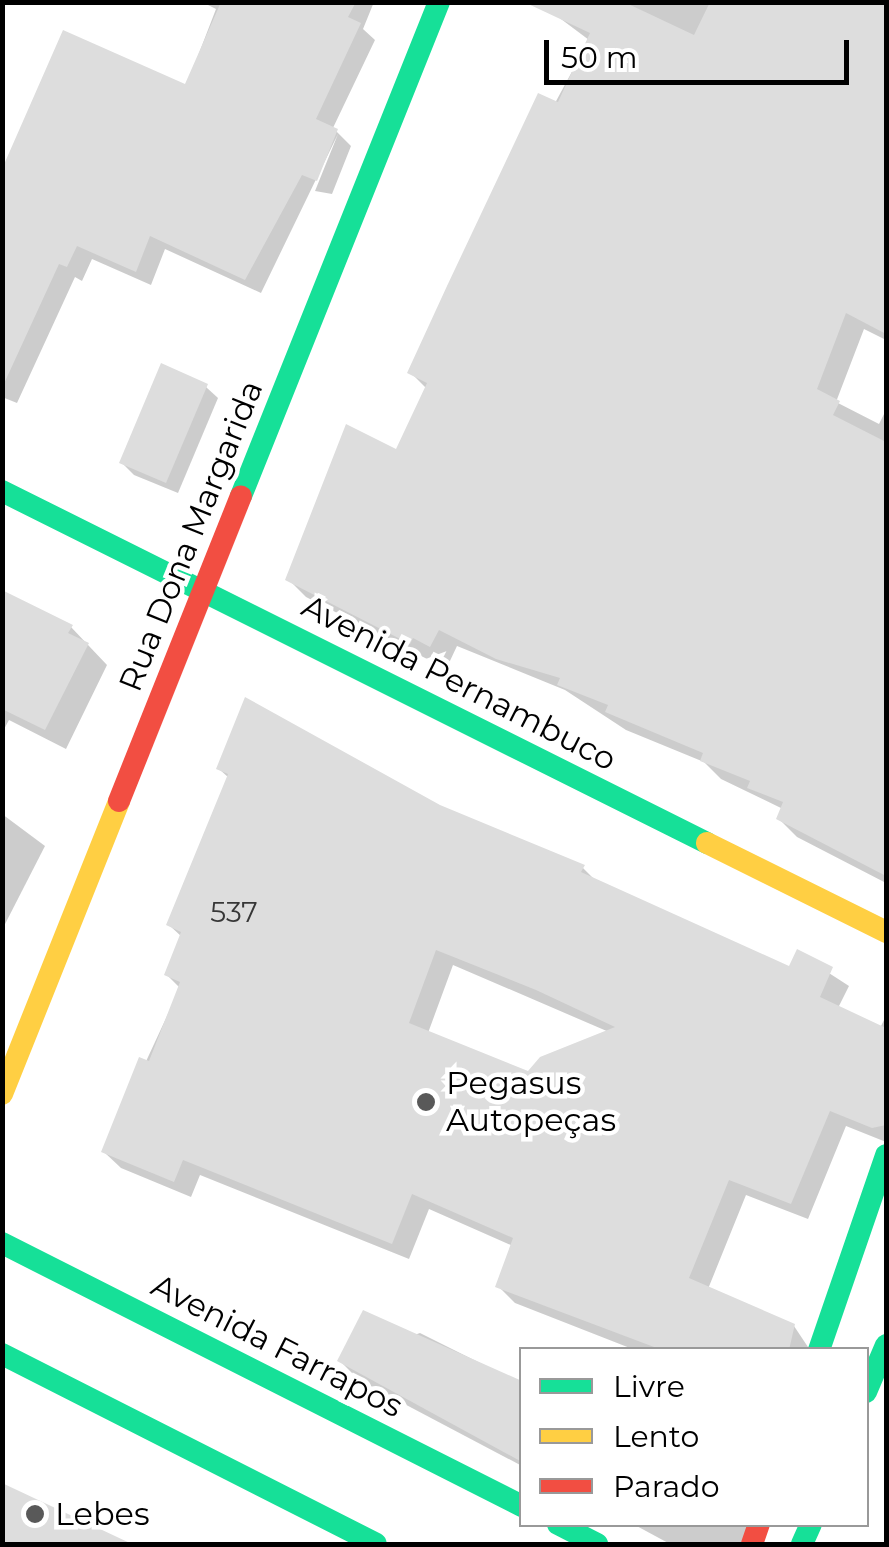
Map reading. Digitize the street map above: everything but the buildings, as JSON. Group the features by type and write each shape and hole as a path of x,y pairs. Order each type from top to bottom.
{"main road":[{"name":"Rua Dona Margarida","path":"2,1094 439,2"},
{"name":"Avenida Pernambuco","path":"2,492 886,932"},
{"path":"820,1347 886,1156"},
{"name":"Avenida Farrapos","path":"2,1244 519,1504"},
{"path":"869,1385 886,1345"},
{"path":"2,1354 376,1544"},
{"path":"564,1527 597,1544"}],"traffic: fast":[{"path":"241,496 439,2"},
{"path":"2,491 707,843"},
{"path":"820,1347 886,1155"},
{"path":"2,1243 519,1504"},
{"path":"869,1385 886,1345"},
{"path":"2,1354 376,1544"},
{"path":"564,1527 597,1544"},
{"path":"802,1544 810,1527"}],"traffic: slow":[{"path":"2,1094 119,801"},
{"path":"707,843 886,932"}],"traffic: jam":[{"path":"119,801 241,496"},
{"path":"752,1544 758,1527"}],"place":[{"name":"Pegasus Autopeças","path":"426,1102"},
{"name":"Lebes","path":"35,1514"}]}
